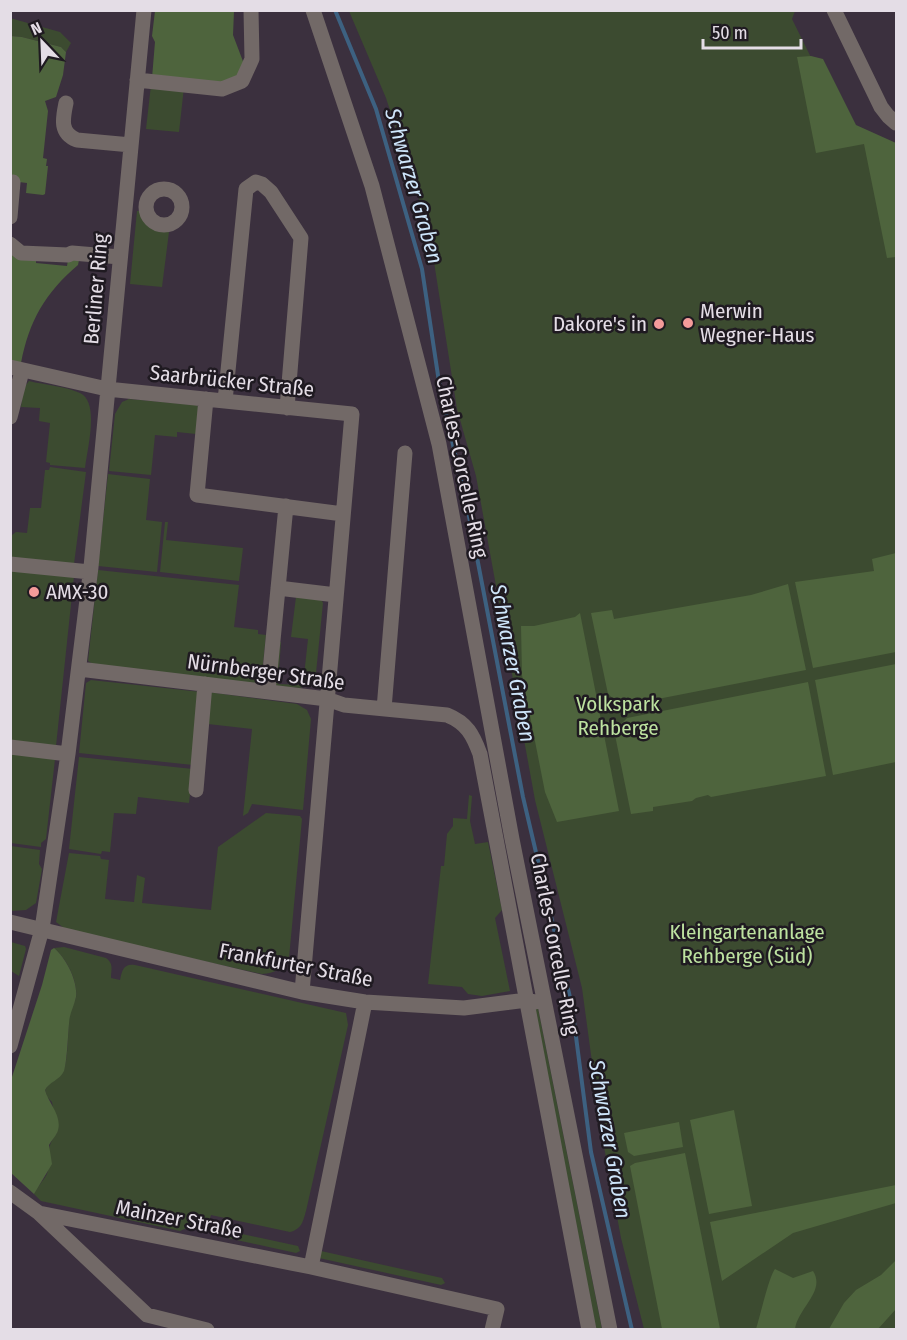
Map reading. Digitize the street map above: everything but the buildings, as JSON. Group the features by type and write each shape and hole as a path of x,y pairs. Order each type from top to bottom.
{"street":[{"name":"Berliner Ring","path":"10,1046 42,929 79,669 144,10"},
{"path":"138,80 222,89 242,81 252,59 251,10"},
{"name":"Charles-Corcelle-Ring","path":"313,10 372,186 439,444 512,839 610,1329"},
{"path":"834,10 881,108 896,122"},
{"path":"66,103 62,122 66,134 71,138 131,145"},
{"path":"10,217 13,182"},
{"path":"225,401 246,189 256,182 271,192 301,238 287,408"},
{"path":"125,207 146,206"},
{"path":"10,244 21,252 68,255 72,253 120,258"},
{"path":"10,417 16,369"},
{"name":"Saarbrücker Straße","path":"16,369 108,389 352,414 343,514"},
{"path":"206,399 197,495 343,514 302,992"},
{"path":"384,709 405,453"},
{"path":"268,692 286,506"},
{"path":"10,564 90,572"},
{"path":"278,588 336,595"},
{"name":"Nürnberger Straße","path":"79,669 327,699 344,705 447,715 460,720 471,732 480,754 526,1000"},
{"path":"196,790 205,684"},
{"path":"10,747 68,754"},
{"name":"Frankfurter Straße","path":"10,922 302,992 365,1002 464,1008 526,1000 537,1002 545,1000"},
{"path":"526,1000 589,1329"},
{"path":"311,1267 365,1002"},
{"name":"Mainzer Straße","path":"10,1192 39,1213 147,1315 207,1329"},
{"name":"Mainzer Straße","path":"39,1213 311,1267 497,1309 492,1329"}],"green space":[{"path":"155,11 234,11 233,35 244,64 241,79 222,88 152,78 155,42 152,36"},
{"path":"349,11 795,11 792,19 847,130 896,150 896,1329 644,1329 621,1238 602,1136 582,988 535,800 476,476 457,409 429,230 386,98"},
{"path":"10,18 60,32 71,43 66,52 61,47 11,36"},
{"path":"11,36 61,47 66,52 63,75 56,97 45,101 48,111 43,158 47,159 46,166 48,166 45,194 43,195 26,193 27,183 11,181"},
{"path":"811,56 823,59 856,125 896,143 896,257 887,258 864,144 816,153 797,57"},
{"path":"151,85 184,87 179,132 146,129"},
{"path":"137,211 141,211 150,225 167,229 169,232 162,287 130,284"},
{"path":"10,251 36,258 36,263 67,266 68,260 79,260 78,265 56,286 40,309 24,348 21,363 11,361"},
{"path":"29,381 68,389 86,398 90,406 91,427 85,468 50,465 46,462 50,423 39,421 40,408 21,407 23,389"},
{"path":"129,399 197,405 199,409 196,434 177,432 177,437 155,435 151,475 109,471 115,414 122,402"},
{"path":"50,467 86,472 74,564 11,558 12,535 16,532 27,533 30,508 41,508 45,470 49,470"},
{"path":"108,474 150,479 146,520 162,522 157,572 98,566"},
{"path":"165,522 168,522 166,540 243,548 239,581 160,572"},
{"path":"896,553 896,652 813,668 795,582 874,571 872,559"},
{"path":"11,567 74,576 56,746 11,744"},
{"path":"98,570 239,585 234,627 258,630 258,634 266,635 261,683 93,664 88,661"},
{"path":"788,584 806,670 627,705 617,702 608,694 591,613 612,610 614,619 751,595"},
{"path":"296,597 320,597 323,603 316,673 306,686 300,688 275,686 276,641 281,642 278,684 303,685 308,639 291,637"},
{"path":"580,613 619,811 557,822 545,792 522,675 521,626 534,626 575,617"},
{"path":"896,664 896,762 833,775 815,680"},
{"path":"91,680 201,692 193,765 79,753 86,683"},
{"path":"808,682 826,776 711,797 708,795 692,801 653,807 653,811 631,814 615,735 627,718"},
{"path":"208,692 297,704 307,710 311,719 303,810 252,804 248,813 243,816 252,729 208,724"},
{"path":"11,753 55,759 46,839 41,843 41,847 11,843"},
{"path":"79,757 193,769 189,803 138,797 136,814 114,813 110,852 102,851 101,854 69,849"},
{"path":"469,795 472,796 470,821 475,844 488,842 502,910 495,918 510,991 482,996 468,994 462,987 428,984 441,866 444,866 447,834 453,826 453,818 467,819"},
{"path":"266,813 300,816 302,819 289,958 278,970 262,974 68,931 56,922 69,853 100,856 101,859 109,860 105,899 134,902 137,875 145,878 142,903 211,910 218,847"},
{"path":"11,846 40,850 39,864 42,869 36,903 26,910 11,911"},
{"path":"11,942 25,946 26,949 19,976 11,971"},
{"path":"64,947 106,958 112,969 111,978 120,980 124,968 128,965 135,965 346,1013 348,1025 306,1211 297,1229 290,1232 211,1215 209,1221 196,1219 191,1226 180,1231 41,1201 34,1194 47,1174 50,1144 57,1133 52,1102 45,1090 65,1066 69,1016 76,997 75,984 70,970 63,957 54,948"},
{"path":"54,948 70,970 75,984 76,997 69,1020 64,1071 45,1090 55,1110 59,1127 49,1145 52,1164 34,1194 11,1173 11,1080 51,950"},
{"path":"538,1008 602,1329 596,1329 534,1010"},
{"path":"734,1110 752,1206 709,1214 690,1120"},
{"path":"679,1122 683,1147 634,1156 628,1152 624,1133"},
{"path":"685,1153 720,1329 662,1329 630,1166"},
{"path":"896,1185 896,1203 793,1233 722,1281 710,1222"},
{"path":"219,1229 298,1246 300,1251 296,1253 218,1236 215,1231"},
{"path":"321,1251 442,1278 445,1283 441,1285 319,1258"},
{"path":"896,1260 896,1309 878,1329 829,1329 844,1303 856,1290 881,1275"},
{"path":"775,1269 793,1278 813,1271 816,1278 814,1293 797,1321 795,1329 756,1329 767,1288"}],"waterway":[{"name":"Schwarzer Graben","path":"335,10 376,109 422,269 439,382 470,521 523,797 572,1006 591,1152 632,1330"}],"place":[{"name":"Merwin Wegner-Haus","path":"688,323"},
{"name":"Dakore's in","path":"659,324"},
{"name":"AMX-30","path":"34,592"}],"park label":[{"name":"Volkspark Rehberge","path":"618,716"},
{"name":"Kleingartenanlage Rehberge (Süd)","path":"747,944"}]}
